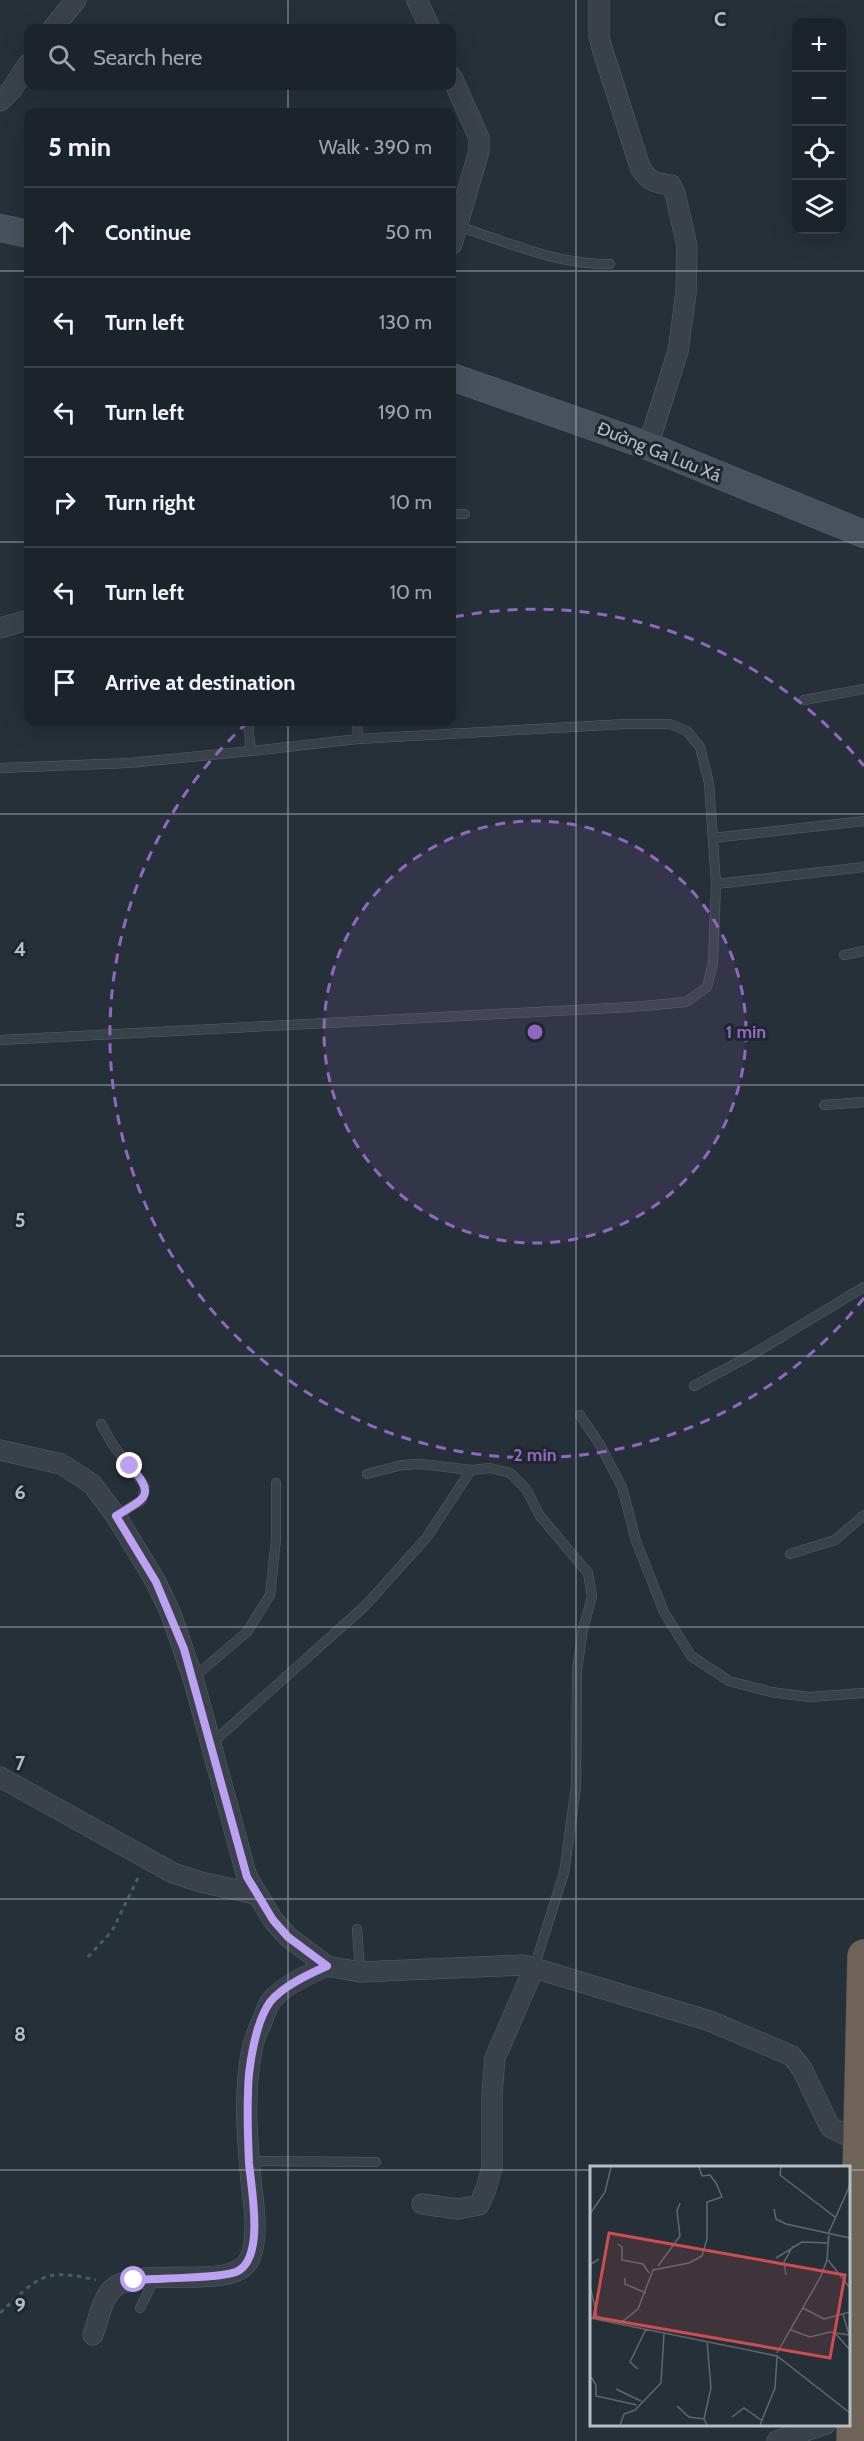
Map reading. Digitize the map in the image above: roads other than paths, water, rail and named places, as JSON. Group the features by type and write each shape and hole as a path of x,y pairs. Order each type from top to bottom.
{"highway":[{"path":"849,2358 862,2143 864,1956"}],"street":[{"path":"56,24 76,0"},
{"path":"417,0 428,24"},
{"path":"599,0 599,36 640,167 645,177 653,183 671,185 675,193 687,246 686,293 678,351 648,446"},
{"path":"0,101 12,89 24,70"},
{"path":"456,86 479,138 479,152 456,232"},
{"path":"0,228 24,233"},
{"name":"Đường Ga Lưu Xá","path":"456,378 648,446 864,534"},
{"path":"0,628 24,621"},
{"path":"0,1449 61,1464 92,1484 116,1516 156,1582 171,1614 194,1678 247,1877 255,1894 288,1937 327,1966 360,1972 524,1965 710,2021 792,2056 802,2069 830,2127 862,2143"},
{"path":"0,1777 147,1859 189,1879 255,1894"},
{"path":"93,2335 108,2294 118,2284 155,2278 217,2275 238,2271 249,2261 253,2247 254,2209 249,2161 248,2092 253,2043 270,2002 299,1979 327,1966"},
{"path":"422,2204 458,2209 479,2205 492,2167 492,2094 495,2058 534,1968"},
{"path":"777,2441 837,2426"}],"lane":[{"path":"456,235 584,264 610,264"},
{"path":"456,514 465,514"},
{"path":"804,700 864,689"},
{"path":"0,768 129,763 358,739 626,724 670,724 687,731 700,747 709,783 716,884 713,963 707,987 686,1002 632,1007 0,1040"},
{"path":"248,726 251,751"},
{"path":"357,726 358,739"},
{"path":"713,838 864,821"},
{"path":"716,884 864,867"},
{"path":"844,955 864,951"},
{"path":"824,1105 864,1102"},
{"path":"694,1386 753,1354 864,1287"},
{"path":"580,1415 600,1445 622,1487 636,1541 664,1612 691,1656 729,1681 771,1692 808,1697 864,1693"},
{"path":"101,1424 113,1445 146,1486 142,1500 116,1516"},
{"path":"367,1474 421,1464 471,1470 490,1468 510,1473 526,1489 540,1516 588,1573 592,1597 583,1629 577,1670 576,1788 564,1874 534,1968"},
{"path":"211,1744 366,1605 427,1537 471,1470"},
{"path":"194,1678 247,1632 270,1594 276,1539 276,1483"},
{"path":"789,1554 835,1540 864,1515"},
{"path":"357,1929 360,1972"},
{"path":"249,2161 376,2162"},
{"path":"140,2308 155,2278"}]}
